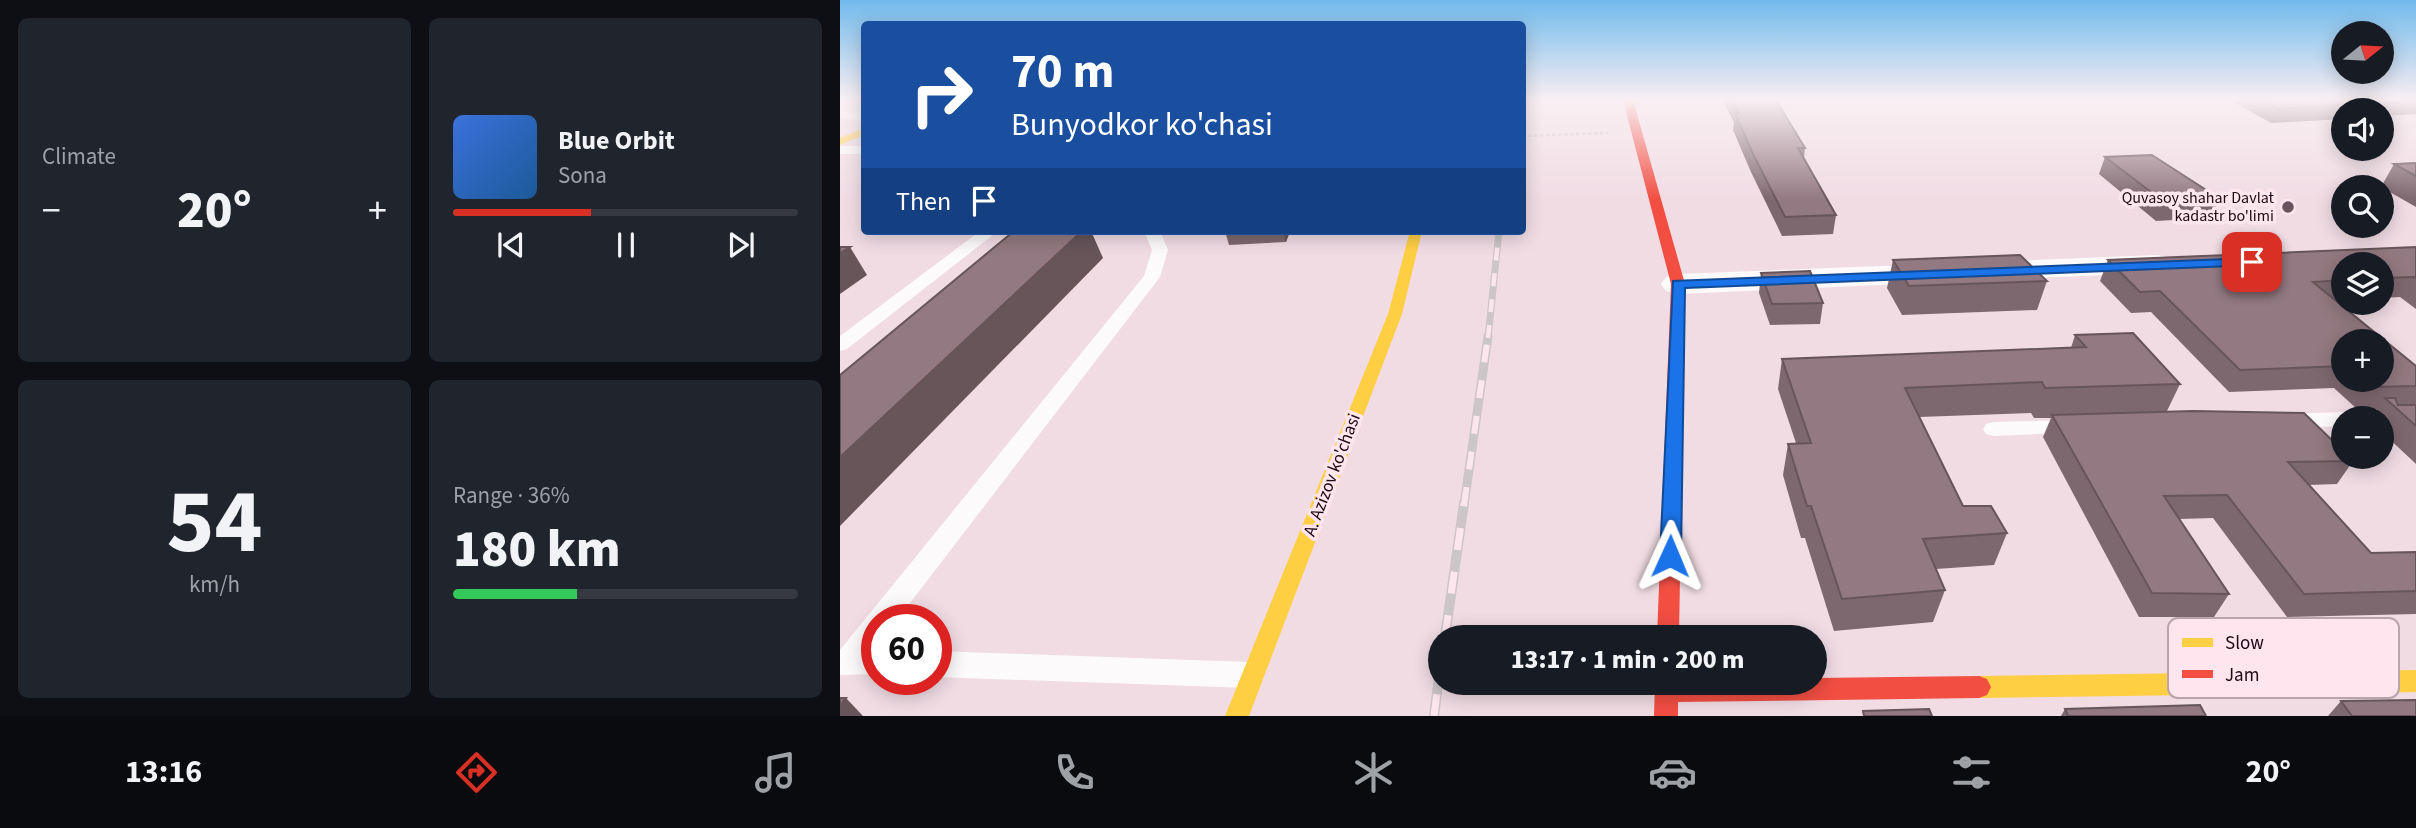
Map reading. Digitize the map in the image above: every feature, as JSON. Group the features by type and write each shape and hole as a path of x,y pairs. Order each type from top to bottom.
{"street":[{"path":"840,142 859,133"},
{"path":"1637,133 1678,284 1668,625"},
{"name":"A. Azizov ko'chasi","path":"1237,716 1395,314 1415,235"},
{"path":"1678,284 2193,264"},
{"path":"1827,686 2168,683"},
{"path":"1666,716 1667,695"}],"lane":[{"path":"840,150 861,150"},
{"path":"840,345 985,235"},
{"path":"894,604 1152,277 1160,250 1154,235"},
{"path":"2394,417 2416,416"},
{"path":"2259,421 2331,419"},
{"path":"1994,429 2092,426"},
{"path":"844,662 861,643"},
{"path":"952,665 1254,675"}],"path":[{"path":"1526,136 1596,133"}],"building":[{"path":"1744,133 1796,133 1805,148 1798,148 1836,215 1785,217"},
{"path":"2152,155 2220,199 2164,202 2105,157"},
{"path":"2416,163 2416,176 2394,164"},
{"path":"1009,235 1078,235 840,457 840,375"},
{"path":"2416,247 2416,278 2394,278 2394,252 2331,252 2331,281 2313,282 2331,297 2331,315 2353,315 2371,329 2331,329 2331,366 2240,370 2160,291 2140,292 2108,260"},
{"path":"2020,255 2047,281 1909,286 1893,260"},
{"path":"1810,271 1823,303 1772,304 1761,273"},
{"path":"2133,333 2180,384 2045,388 2042,382 1905,388 1963,506 1991,506 2007,533 1923,539 1945,590 1842,599 1811,506 1807,506 1788,444 1811,443 1782,359 2086,347 2075,335"},
{"path":"2394,348 2416,366 2416,386 2394,386"},
{"path":"2385,398 2395,398 2398,405 2416,405 2416,426 2394,406"},
{"path":"2193,411 2304,413 2331,439 2331,461 2288,462 2371,553 2416,552 2416,591 2304,594 2227,495 2164,496 2229,594 2152,593 2052,415"},
{"path":"2416,700 2416,716 2352,716 2341,701"},
{"path":"2200,705 2206,716 2068,716 2065,709"},
{"path":"1929,709 1932,716 1864,716 1863,711"}],"railway":[{"path":"1488,338 1499,235"},
{"path":"1464,505 1488,336"},
{"path":"1447,625 1464,503"},
{"path":"1434,716 1437,695"}],"traffic: slow":[{"path":"840,142 859,133"},
{"path":"1237,716 1395,314 1415,235"},
{"path":"2399,681 2416,681"},
{"path":"1979,687 2168,684"}],"traffic: jam":[{"path":"1637,133 1678,284 1668,625"},
{"path":"1827,689 1979,687"},
{"path":"1666,716 1667,695"}],"place":[{"name":"Quvasoy shahar Davlat kadastr bo'limi","path":"2288,207"}],"route":[{"path":"1670,556 1678,284 2252,262"}]}
